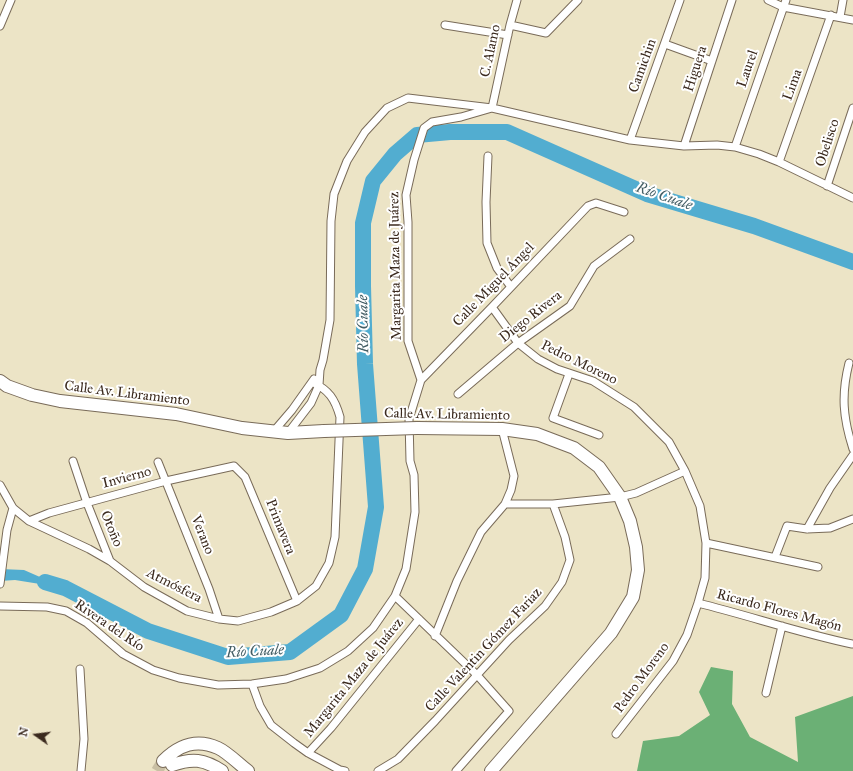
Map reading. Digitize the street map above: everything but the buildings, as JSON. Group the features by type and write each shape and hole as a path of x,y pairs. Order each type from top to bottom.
{"main road":[{"name":"Calle Av. Libramiento","path":"0,381 7,386 32,396 60,401 176,414 242,428 288,433 413,423 502,429 537,434 574,448 599,467 620,497 630,521 636,547 638,570 633,597 611,633 491,771"},
{"path":"222,771 211,764 195,760 168,763 173,751 186,744 201,743 218,748 248,771"}],"street":[{"path":"0,26 11,0"},
{"name":"C. Alamo","path":"492,108 517,0"},
{"path":"510,25 546,33 578,0"},
{"name":"Camichin","path":"630,140 680,0"},
{"name":"Higuera","path":"684,146 732,0"},
{"path":"768,0 853,20"},
{"path":"840,17 843,0"},
{"name":"Laurel","path":"734,147 785,3"},
{"name":"Lima","path":"779,162 831,16"},
{"path":"445,25 508,35"},
{"path":"664,44 712,61"},
{"path":"288,433 310,402 319,385 320,370 330,320 331,221 334,194 347,161 365,132 387,108 408,98 492,108 630,140 684,146 717,145 734,147 779,162 827,186 852,195"},
{"name":"Margarita Maza de Juárez","path":"421,380 408,341 408,222 406,195 414,160 424,128 432,122 461,117 492,108"},
{"name":"Obelisco","path":"827,186 853,108"},
{"path":"488,156 486,202 487,244 497,268 511,287"},
{"name":"Calle Miguel Ángel","path":"413,423 421,380 588,206 596,202 624,212"},
{"name":"Diego Rivera","path":"458,394 518,343 570,306 594,266 630,239"},
{"name":"Pedro Moreno","path":"492,307 518,343 538,359 569,374 593,381 634,407 669,442 685,471 700,506 706,543 705,578 687,635 673,662 616,734"},
{"path":"849,363 844,380 843,394 848,436 853,449"},
{"path":"274,431 320,370"},
{"path":"569,374 553,418 600,435"},
{"path":"312,382 319,385"},
{"name":"Atmósfera","path":"0,485 13,508 29,521 89,548 110,561 144,587 187,611 219,619 238,621 271,612 297,601 316,586 329,562 335,536 339,474 340,417 337,404 329,393 319,385"},
{"name":"Rivera del Río","path":"0,606 47,608 66,611 86,623 123,654 153,670 179,678 218,685 252,684 286,679 320,668 348,651 373,628 395,596 406,569 415,512 414,475 410,461 413,423"},
{"path":"435,636 457,581 480,532 505,504 511,490 514,476 502,429"},
{"path":"807,529 830,488 853,455"},
{"name":"Otoño","path":"73,461 87,503 110,561"},
{"name":"Verano","path":"158,462 209,589 219,619"},
{"name":"Invierno","path":"29,521 49,513 166,481 234,466"},
{"name":"Primavera","path":"234,466 245,477 297,601"},
{"path":"505,504 553,504 620,497 636,493 685,471"},
{"name":"Calle Valentin Gómez Fariaz","path":"378,771 398,759 435,721 510,640 544,606 562,582 570,560 565,537 553,504"},
{"path":"0,584 6,540 13,508"},
{"path":"775,557 787,526 807,529 830,528 853,519"},
{"path":"706,543 818,567"},
{"path":"395,596 435,636 478,675 510,711 456,771"},
{"name":"Ricardo Flores Magón","path":"698,603 852,644"},
{"name":"Margarita Maza de Juárez","path":"308,754 331,728 419,619"},
{"path":"766,693 782,626"},
{"path":"80,669 84,739 81,771"},
{"path":"252,684 260,706 271,724 308,754 345,771"}],"green space":[{"path":"711,667 733,671 732,704 750,737 798,762 795,717 853,696 853,771 637,771 643,741 679,736 710,715 699,692"}],"water":[{"path":"0,569 24,570 65,588 15,580 0,581"}],"waterway":[{"name":"Río Cuale","path":"45,582 65,588 148,631 228,657 290,652 341,615 365,569 376,507 365,364 363,223 373,181 395,154 417,135 450,132 507,132 647,194 754,226 853,262"}],"tunnel":[{"path":"157,771 163,761"}]}
